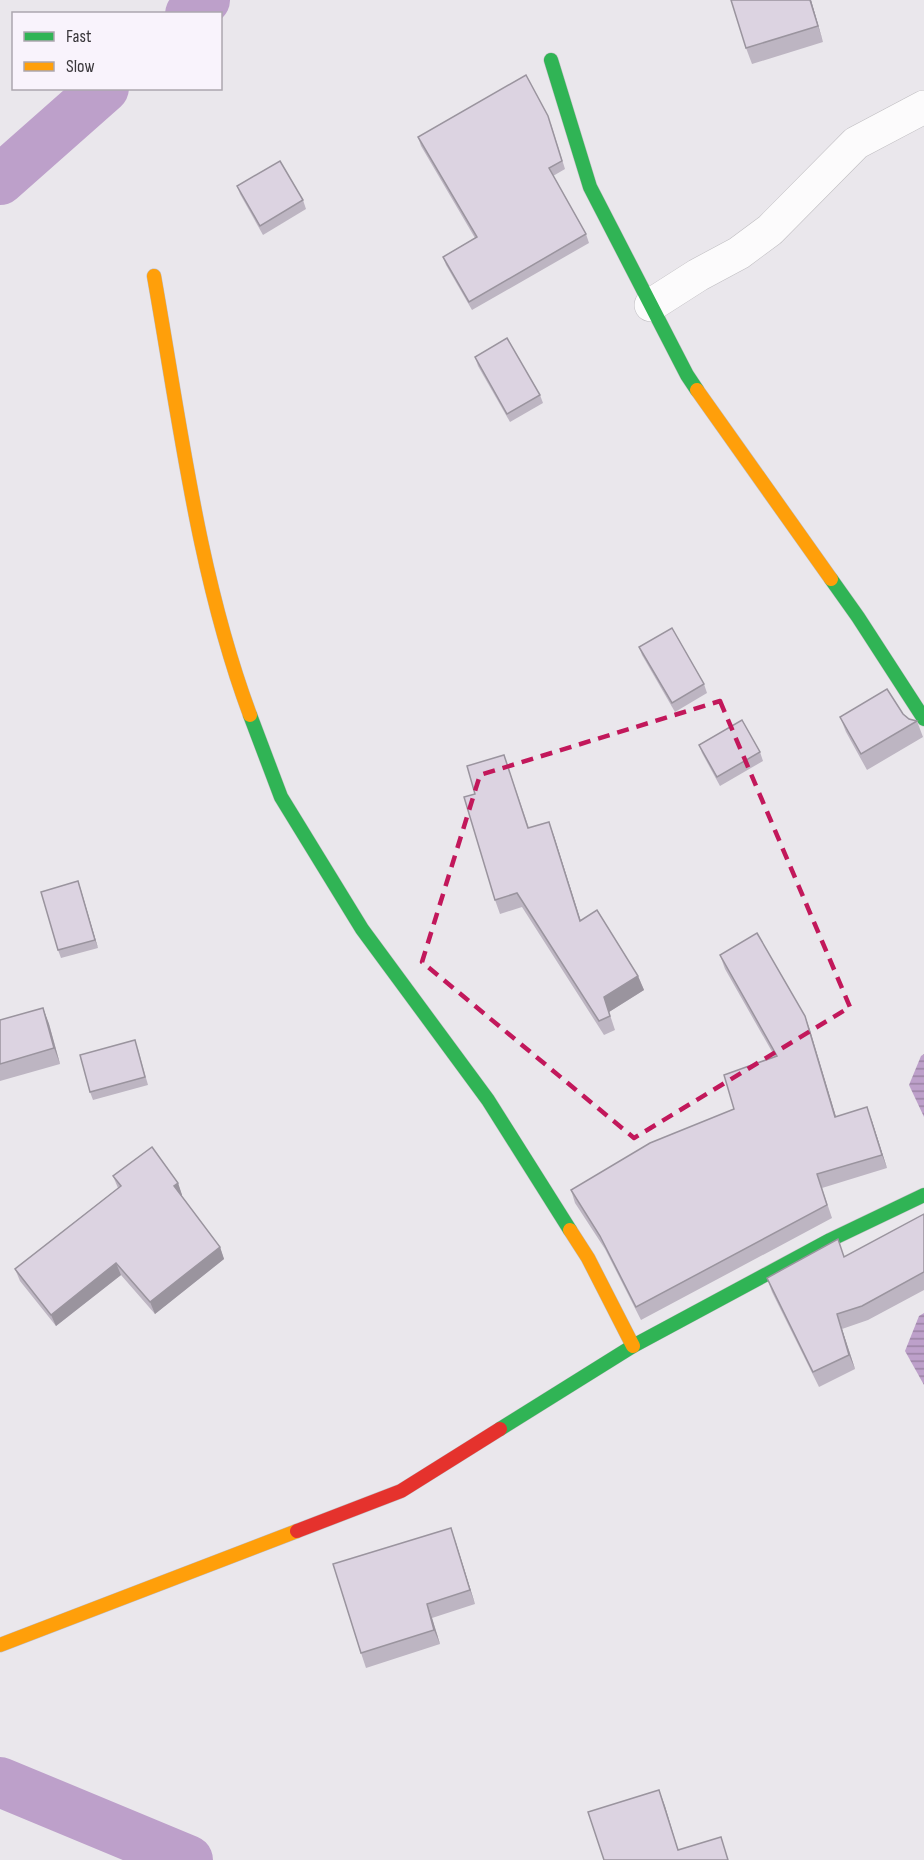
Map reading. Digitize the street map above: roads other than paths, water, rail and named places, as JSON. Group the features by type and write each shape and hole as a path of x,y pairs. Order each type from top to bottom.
{"street":[{"path":"551,60 590,187 687,375 858,617 924,719"},
{"path":"651,305 698,275 739,253 770,230 856,143 924,107"},
{"path":"154,276 205,563 239,684 281,797 362,929 488,1100 588,1258 633,1346"},
{"path":"0,1645 400,1491 633,1346 830,1240 924,1195"}],"waterway":[{"path":"192,12 205,0"},
{"path":"0,180 102,90"},
{"path":"0,1782 188,1860"}]}
